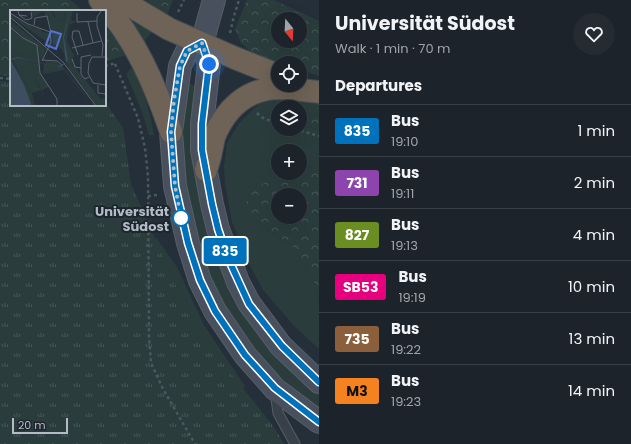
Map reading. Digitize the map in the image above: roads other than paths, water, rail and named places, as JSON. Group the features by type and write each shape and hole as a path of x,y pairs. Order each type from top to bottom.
{"highway":[{"path":"100,0 109,9 138,53 156,89 171,132"},
{"path":"120,0 169,29 235,58 271,71"},
{"path":"307,86 319,91"},
{"path":"206,170 220,123 232,106 244,98 267,89 278,88 319,91"}],"street":[{"path":"213,4 202,43 209,64 202,124 202,150 218,229 227,256 249,304 282,346 319,382"},
{"path":"202,43 187,51 180,66 171,132 175,186 188,243 200,280 215,311 245,355 275,388 319,422"}],"lane":[{"path":"275,388 278,413 295,444"}],"place":[{"name":"Universität Südost","path":"181,218"}]}
